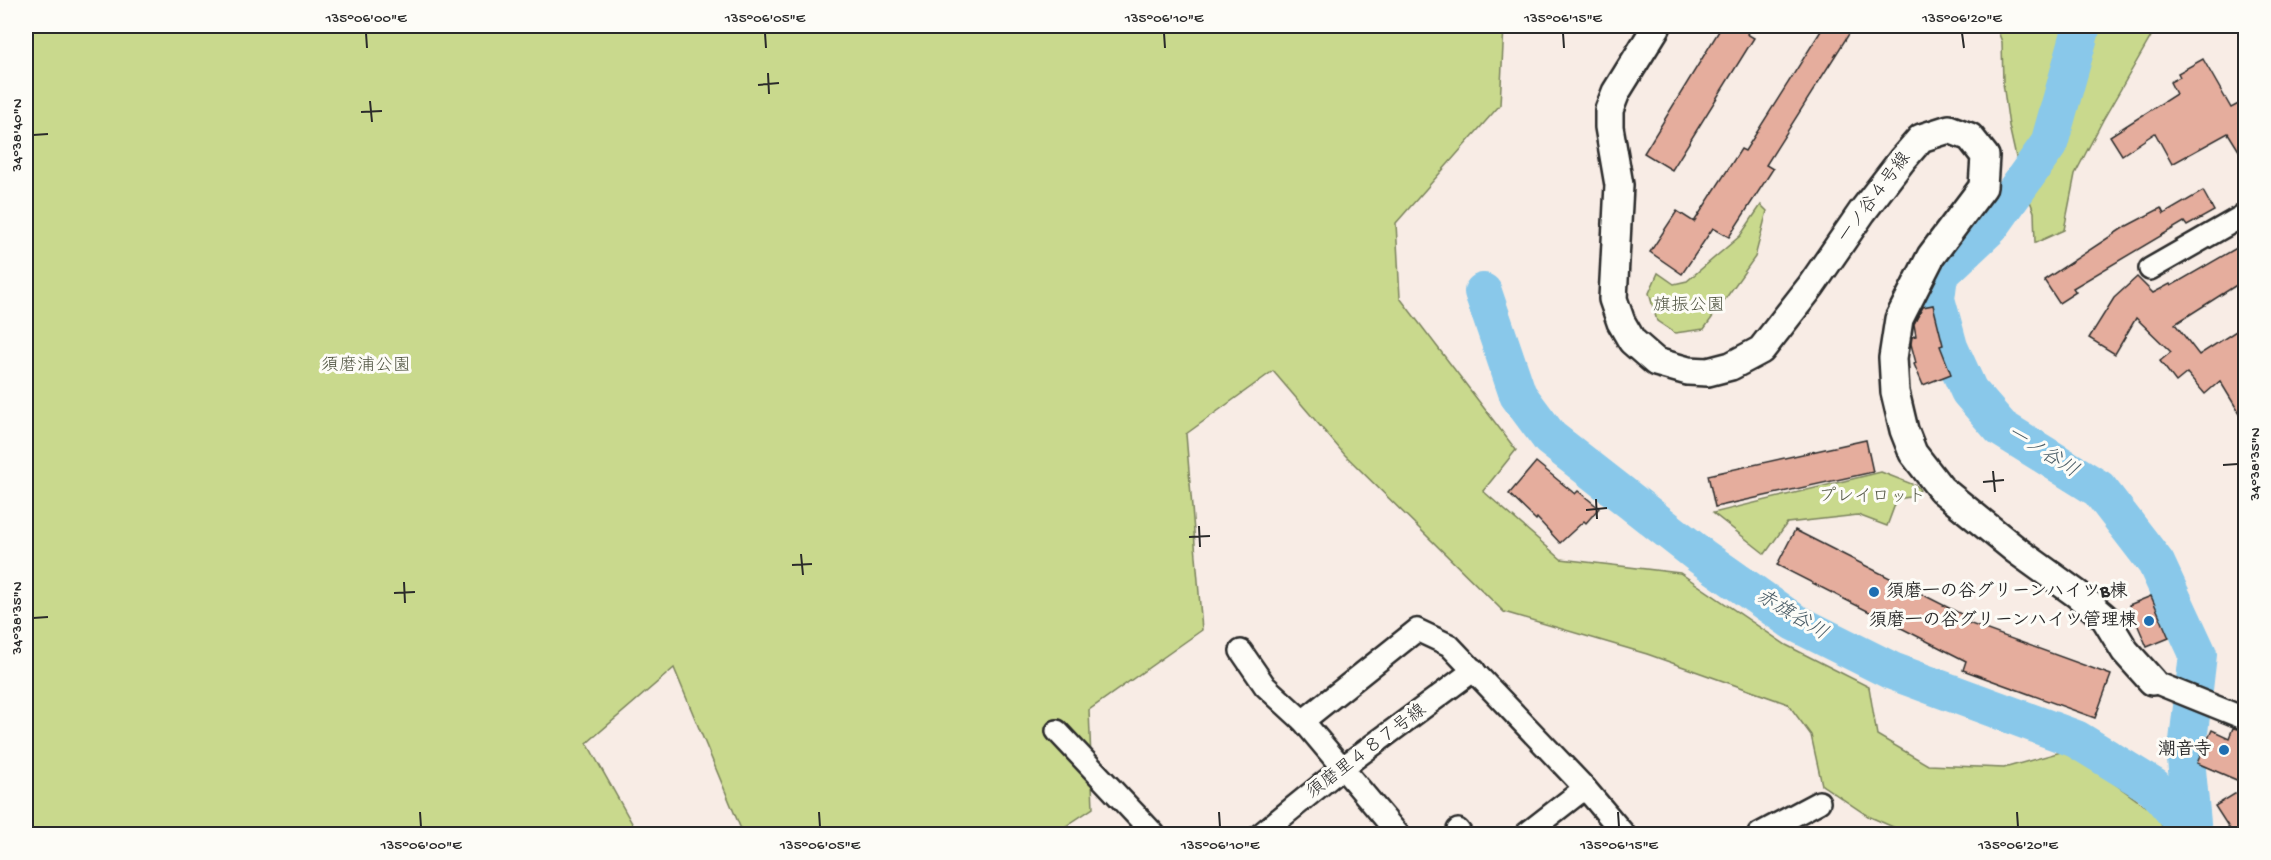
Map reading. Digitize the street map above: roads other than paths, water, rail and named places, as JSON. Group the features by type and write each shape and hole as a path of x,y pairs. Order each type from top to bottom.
{"street":[{"name":"一ノ谷４号線","path":"1657,26 1616,92 1609,110 1609,128 1619,185 1613,299 1621,322 1632,341 1656,362 1688,371 1708,372 1731,366 1761,350 1811,286 1862,212 1921,138 1949,129 1970,137 1985,156 1983,187 1931,256 1899,319 1893,358 1895,392 1904,430 1913,453 1941,489 2105,618 2125,651 2153,681"},
{"path":"2150,269 2246,214"},
{"path":"1303,721 1417,630 1449,645 1585,788 1624,834"},
{"path":"1241,651 1265,686 1303,721 1398,834"},
{"name":"須磨里４８７号線","path":"1261,834 1342,768 1474,670"},
{"path":"2153,681 2246,718"},
{"path":"1057,730 1154,834"},
{"path":"1526,834 1585,788"},
{"path":"1759,834 1819,802"}],"waterway":[{"name":"一ノ谷川","path":"2082,26 2049,144 1990,227 1939,275 1936,299 1949,347 1969,391 2001,428 2099,489 2156,563 2198,654 2186,759 2193,834"},
{"name":"赤旗谷川","path":"1483,292 1518,395 1550,438 1702,557 1794,622 1892,671 2076,739 2154,787 2192,833"}],"place":[{"name":"須磨一の谷グリーンハイツB棟","path":"1874,592"},
{"name":"須磨一の谷グリーンハイツ管理棟","path":"2149,621"},
{"name":"潮音寺","path":"2224,750"}],"park label":[{"name":"旗振公園","path":"1689,306"},
{"name":"須磨浦公園","path":"366,366"},
{"name":"プレイロット","path":"1872,497"}]}
